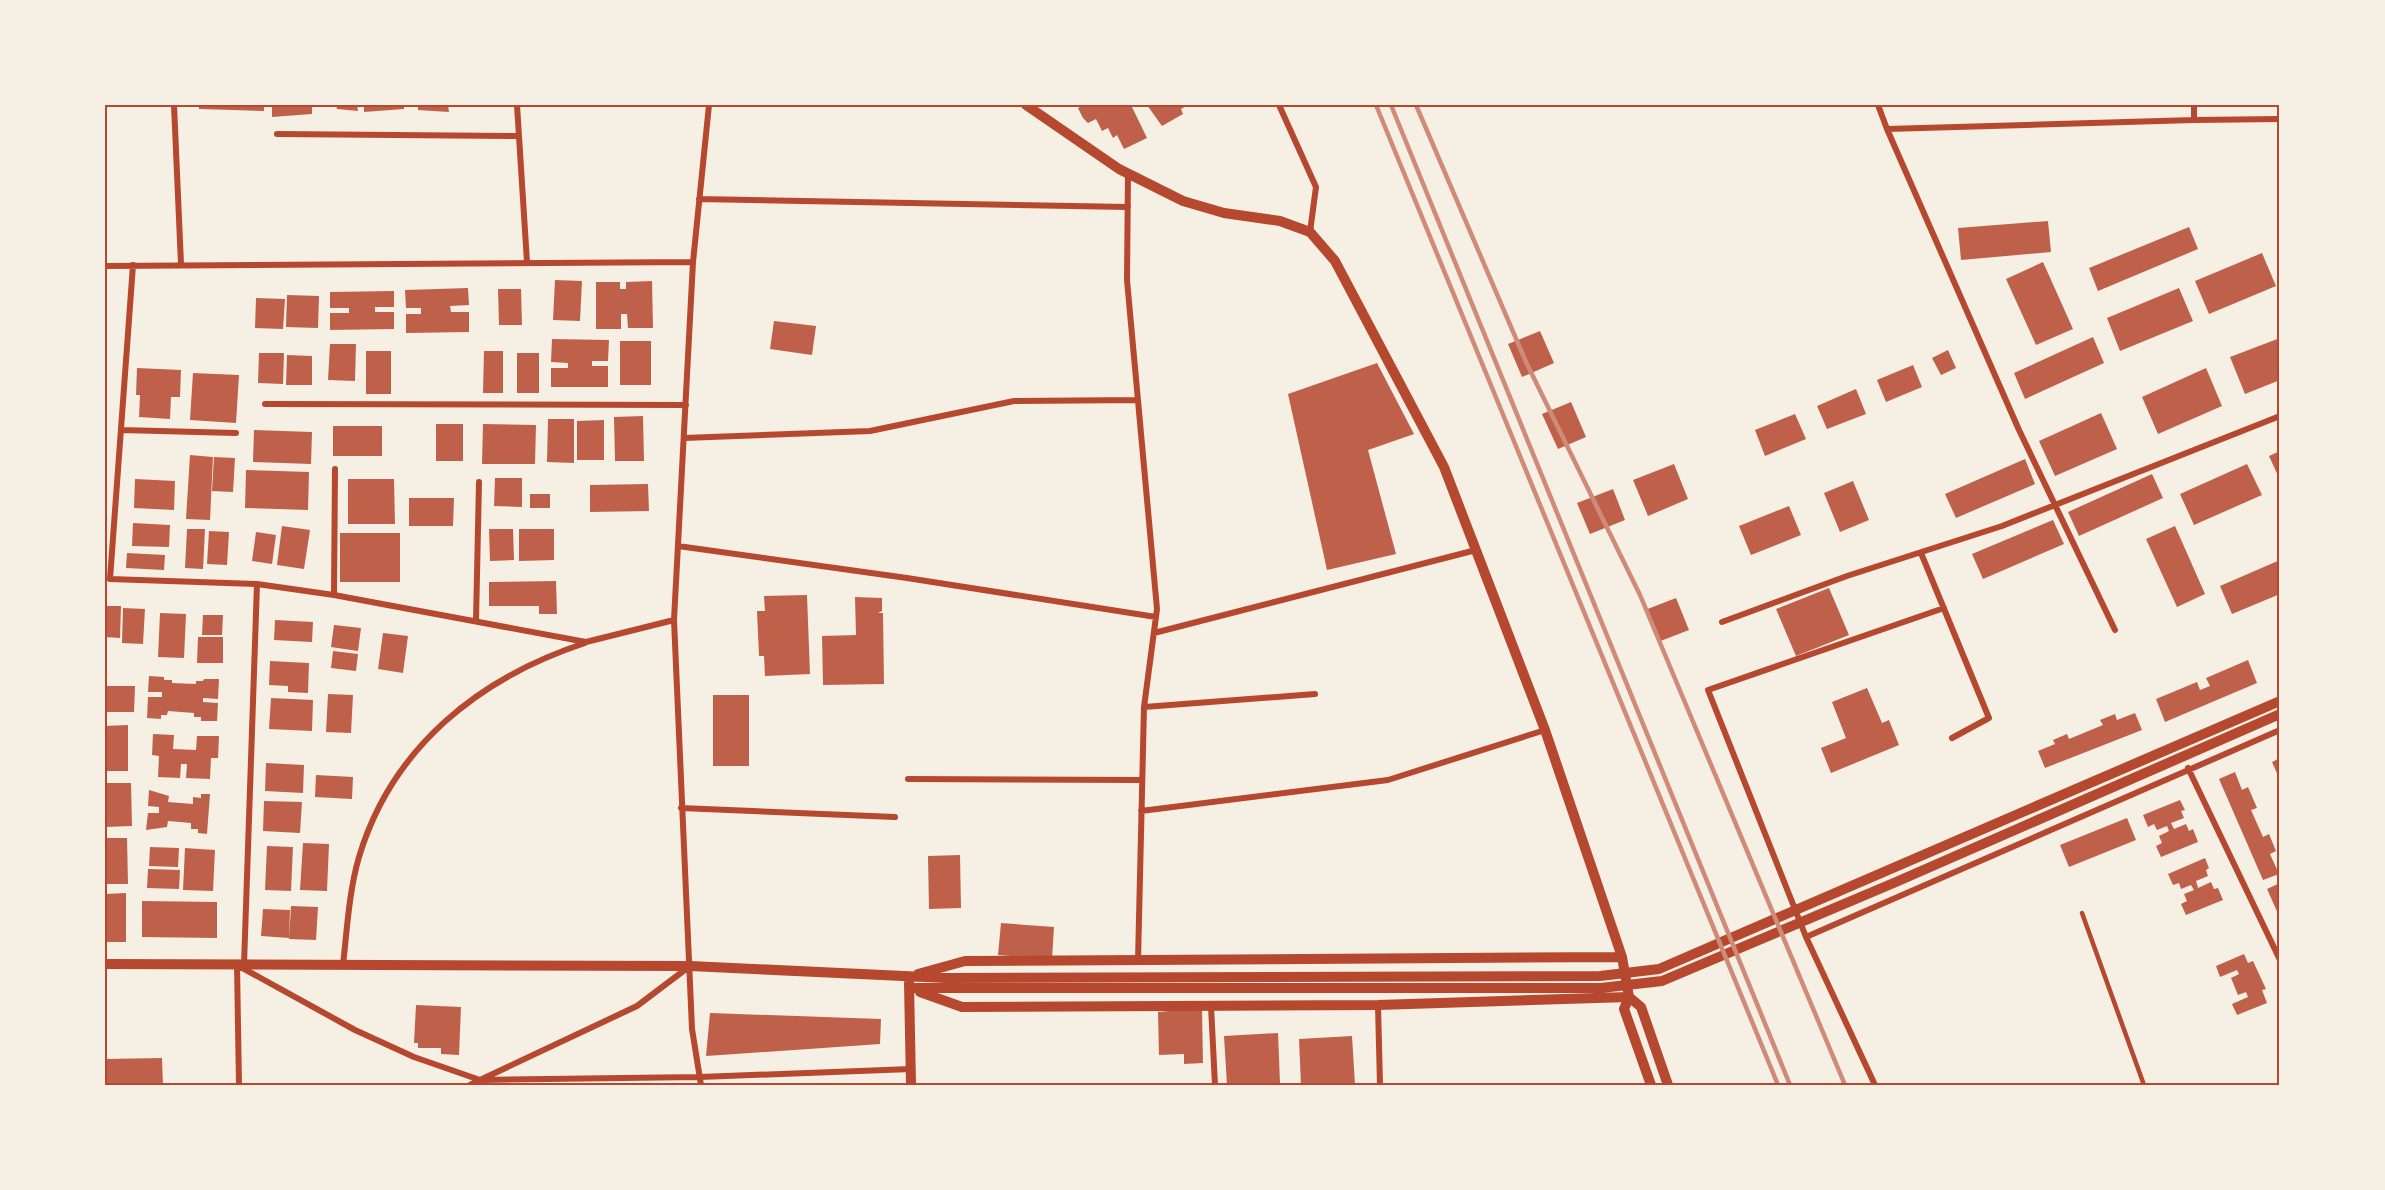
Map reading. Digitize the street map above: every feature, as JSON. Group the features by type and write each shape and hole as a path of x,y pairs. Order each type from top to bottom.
{"street":[{"path":"174,105 181,264"},
{"path":"517,105 527,262"},
{"path":"701,1085 692,1029 674,620 693,262 709,105"},
{"path":"1026,105 1128,173 1183,201 1224,213 1280,221 1310,232 1335,261 1444,467 1476,550 1545,730 1622,957 1629,997 1624,1009 1651,1085"},
{"path":"1279,105 1317,187 1310,232"},
{"path":"1878,105 2019,430 2115,630"},
{"path":"2194,105 2194,120"},
{"path":"1887,129 2280,119"},
{"path":"278,134 519,136"},
{"path":"1128,173 1127,280 1156,617 1144,706 1138,960"},
{"path":"699,199 1128,207"},
{"path":"105,266 693,262"},
{"path":"133,265 107,579 257,584 334,595 586,642"},
{"path":"684,438 870,431 1014,401 1138,400"},
{"path":"265,404 686,405"},
{"path":"1722,622 2002,526 2280,416"},
{"path":"121,430 236,433"},
{"path":"334,595 335,469"},
{"path":"476,621 479,482"},
{"path":"678,546 907,578 1156,617"},
{"path":"1154,633 1476,550"},
{"path":"1921,553 1989,718 1952,738"},
{"path":"239,1085 240,965 257,584"},
{"path":"1875,1085 1806,937 1708,690 1944,608"},
{"path":"343,965 358,859 374,816 396,775 435,731 467,702 506,676 545,656 586,642 674,620"},
{"path":"1144,706 1315,694"},
{"path":"105,964 690,966 946,978 1588,976 1659,969 2280,701"},
{"path":"909,988 946,990 1601,988 1662,981 1896,882 2280,714"},
{"path":"1141,811 1388,780 1545,730"},
{"path":"1806,937 2188,768 2280,730"},
{"path":"2188,768 2280,960"},
{"path":"908,779 1142,780"},
{"path":"681,808 894,817"},
{"path":"909,976 965,961 1622,957"},
{"path":"240,965 355,1030 414,1057 480,1083 637,1006 690,966"},
{"path":"909,976 911,1085"},
{"path":"909,988 962,1007 1378,1005 1629,997 1641,1007 1668,1085"},
{"path":"1378,1005 1380,1085"},
{"path":"1211,1006 1215,1085"},
{"path":"470,1085 911,1069"}],"lane":[{"path":"2082,913 2144,1085"}],"building":[{"path":"199,105 264,105 264,111 199,109"},
{"path":"272,105 312,105 312,114 272,117"},
{"path":"336,105 357,105 358,111 337,109"},
{"path":"364,105 404,105 404,109 364,112"},
{"path":"418,105 448,105 449,112 418,110"},
{"path":"1085,105 1131,105 1147,138 1124,149 1117,135 1113,138 1108,128 1102,131 1096,119 1088,123 1083,118 1078,108"},
{"path":"1147,105 1188,105 1181,109 1183,114 1162,126"},
{"path":"2048,221 2051,252 1961,260 1958,228"},
{"path":"2189,227 2198,249 2098,291 2089,268"},
{"path":"2262,253 2276,286 2209,314 2195,281"},
{"path":"2043,262 2073,329 2036,345 2006,279"},
{"path":"555,280 582,281 580,321 553,320"},
{"path":"652,281 653,328 628,328 627,314 621,314 621,329 596,329 596,282 620,282 620,289 626,289 626,282"},
{"path":"468,288 469,305 450,306 451,312 469,312 469,332 406,333 406,314 421,314 421,308 406,308 405,290"},
{"path":"2179,288 2193,321 2120,351 2107,318"},
{"path":"498,289 521,289 522,325 499,325"},
{"path":"394,291 394,307 375,307 375,312 394,312 394,329 330,330 330,313 349,313 349,308 330,308 330,292"},
{"path":"287,295 319,296 318,328 286,327"},
{"path":"256,298 285,299 283,329 255,328"},
{"path":"774,321 816,326 812,355 770,349"},
{"path":"1540,331 1554,363 1522,377 1508,344"},
{"path":"2093,337 2104,363 2025,399 2014,373"},
{"path":"2280,338 2280,380 2245,394 2230,357"},
{"path":"552,339 609,340 608,361 592,361 592,366 608,366 608,387 551,387 551,368 568,368 568,363 551,362"},
{"path":"620,341 651,341 651,385 620,385"},
{"path":"330,344 356,344 355,381 328,380"},
{"path":"1948,350 1956,368 1941,375 1932,358"},
{"path":"366,351 391,351 391,394 366,394"},
{"path":"484,351 503,351 503,393 483,393"},
{"path":"259,353 284,353 283,384 258,383"},
{"path":"517,353 539,353 539,393 517,393"},
{"path":"287,355 312,356 312,385 286,385"},
{"path":"1377,363 1414,434 1368,450 1396,554 1327,570 1288,394"},
{"path":"1913,365 1922,387 1886,402 1877,380"},
{"path":"137,368 181,370 180,397 171,397 170,419 139,417 140,395 136,395"},
{"path":"2206,368 2222,406 2158,434 2142,397"},
{"path":"193,373 239,375 236,423 190,420"},
{"path":"1856,389 1866,414 1827,429 1817,406"},
{"path":"1571,402 1586,437 1558,449 1542,414"},
{"path":"2101,413 2117,449 2055,476 2039,441"},
{"path":"1795,414 1806,439 1765,456 1755,430"},
{"path":"643,416 644,461 615,461 614,417"},
{"path":"548,419 574,419 574,463 547,462"},
{"path":"604,420 604,460 577,460 577,421"},
{"path":"436,424 463,424 463,461 436,461"},
{"path":"483,424 536,425 535,464 482,464"},
{"path":"333,426 382,426 382,456 333,456"},
{"path":"254,430 312,432 311,464 253,462"},
{"path":"2280,451 2280,480 2269,456"},
{"path":"190,455 213,457 210,520 186,519"},
{"path":"214,457 235,458 233,492 212,491"},
{"path":"2025,459 2035,484 1956,518 1945,494"},
{"path":"1674,464 1688,499 1648,516 1633,480"},
{"path":"2247,464 2262,495 2194,525 2180,494"},
{"path":"246,470 309,472 308,510 245,508"},
{"path":"2152,474 2163,498 2079,536 2068,512"},
{"path":"495,478 522,478 522,507 494,506"},
{"path":"135,479 175,481 174,510 134,508"},
{"path":"348,479 394,479 395,524 348,524"},
{"path":"1853,481 1869,520 1840,532 1824,493"},
{"path":"648,484 649,511 590,512 590,485"},
{"path":"1613,489 1625,520 1590,534 1577,503"},
{"path":"530,494 550,494 550,508 530,508"},
{"path":"409,498 454,498 453,526 409,526"},
{"path":"1789,506 1801,535 1751,555 1739,526"},
{"path":"2053,520 2064,544 1983,579 1972,554"},
{"path":"133,523 170,525 169,547 132,546"},
{"path":"282,526 310,530 304,569 277,565"},
{"path":"2175,526 2205,594 2177,607 2146,539"},
{"path":"187,529 205,529 203,569 185,568"},
{"path":"489,529 513,529 514,560 490,561"},
{"path":"519,529 554,529 554,560 519,561"},
{"path":"209,531 229,532 227,565 207,564"},
{"path":"256,532 276,535 272,564 252,561"},
{"path":"340,533 400,533 400,582 340,582"},
{"path":"127,553 165,555 164,570 126,568"},
{"path":"2280,560 2280,594 2232,614 2220,586"},
{"path":"556,581 557,614 539,614 539,606 489,606 489,582"},
{"path":"1829,588 1849,635 1796,656 1776,609"},
{"path":"807,595 810,674 765,676 764,656 759,656 757,611 765,611 764,596"},
{"path":"855,597 882,598 882,611 878,613 883,613 884,684 823,685 822,636 856,635"},
{"path":"1676,598 1689,630 1658,642 1645,610"},
{"path":"105,606 121,606 120,638 105,637"},
{"path":"123,608 145,609 143,644 122,643"},
{"path":"160,613 186,614 184,658 158,657"},
{"path":"203,615 223,615 222,635 202,635"},
{"path":"275,620 313,622 312,642 274,640"},
{"path":"334,625 361,628 358,651 331,647"},
{"path":"383,633 408,636 403,673 378,669"},
{"path":"198,637 223,637 223,663 197,663"},
{"path":"333,651 358,654 356,671 331,668"},
{"path":"2248,660 2257,683 2165,722 2156,699 2197,682 2200,690 2210,686 2206,678"},
{"path":"270,661 309,663 308,693 288,692 288,686 269,685"},
{"path":"149,676 164,677 164,680 172,680 172,683 196,684 196,681 204,679 219,679 218,699 203,698 203,702 218,703 217,721 201,721 201,717 194,717 194,713 168,711 167,715 161,715 161,719 147,718 148,697 162,697 162,692 148,692"},
{"path":"106,686 135,686 134,712 106,712"},
{"path":"1867,688 1882,723 1889,720 1899,745 1831,773 1821,748 1846,738 1832,702"},
{"path":"328,694 353,695 351,733 326,732"},
{"path":"713,695 749,695 749,766 713,766"},
{"path":"271,698 313,700 312,731 269,729"},
{"path":"2135,713 2142,730 2045,768 2038,751 2055,744 2053,740 2067,734 2069,739 2103,725 2100,720 2115,714 2117,720"},
{"path":"128,725 128,771 105,771 105,726"},
{"path":"153,734 174,735 173,749 196,750 197,736 219,736 218,758 211,758 210,779 186,778 187,764 181,764 180,778 158,777 159,756 152,755"},
{"path":"2280,758 2280,780 2272,762"},
{"path":"266,763 304,765 303,793 265,791"},
{"path":"2235,772 2242,790 2248,787 2257,808 2251,810 2263,837 2269,834 2276,851 2270,854 2279,874 2263,880 2219,779"},
{"path":"316,775 353,777 352,799 315,797"},
{"path":"105,783 131,783 132,826 105,827"},
{"path":"149,790 169,796 168,802 193,804 193,797 201,798 201,794 210,794 207,834 198,833 198,829 191,829 191,823 168,821 167,827 146,830 148,813 159,813 159,807 148,806"},
{"path":"2180,800 2185,810 2181,811 2184,818 2171,823 2174,829 2186,824 2189,831 2193,829 2198,842 2161,857 2156,846 2162,843 2159,836 2169,831 2167,826 2157,830 2154,824 2148,827 2143,815"},
{"path":"264,801 302,802 300,833 263,831"},
{"path":"2127,818 2136,840 2069,867 2060,845"},
{"path":"105,838 127,838 128,884 105,884"},
{"path":"303,843 329,844 327,891 300,890"},
{"path":"267,846 293,847 291,891 265,890"},
{"path":"150,847 179,848 178,867 149,866"},
{"path":"185,848 215,850 213,891 183,890"},
{"path":"960,855 961,908 929,909 928,856"},
{"path":"2205,858 2209,868 2206,870 2208,876 2196,881 2198,888 2211,882 2214,889 2218,888 2223,900 2186,915 2181,904 2187,901 2184,894 2194,890 2191,885 2181,889 2179,883 2173,885 2168,874"},
{"path":"148,869 180,870 179,889 147,888"},
{"path":"2280,883 2280,918 2267,889"},
{"path":"126,893 126,942 105,942 105,894"},
{"path":"142,901 217,902 217,938 142,937"},
{"path":"291,906 318,907 316,940 289,939"},
{"path":"263,909 290,910 289,938 261,936"},
{"path":"1001,923 1054,927 1052,959 998,955"},
{"path":"2244,954 2248,963 2253,961 2266,989 2262,990 2267,1003 2237,1015 2232,1004 2248,997 2246,992 2238,995 2231,978 2239,974 2237,970 2220,977 2216,966"},
{"path":"416,1005 461,1007 459,1055 441,1054 441,1048 418,1048 418,1043 414,1043"},
{"path":"1202,1008 1203,1063 1184,1064 1184,1054 1159,1055 1158,1012"},
{"path":"710,1013 881,1019 880,1044 706,1056"},
{"path":"1278,1033 1280,1083 1227,1085 1224,1036"},
{"path":"1352,1036 1355,1085 1301,1085 1299,1039"},
{"path":"162,1058 163,1085 105,1085 105,1059"}],"railway":[{"path":"1376,105 1778,1085"},
{"path":"1391,105 1790,1085"},
{"path":"1416,105 1526,362 1640,595 1845,1085"}]}
